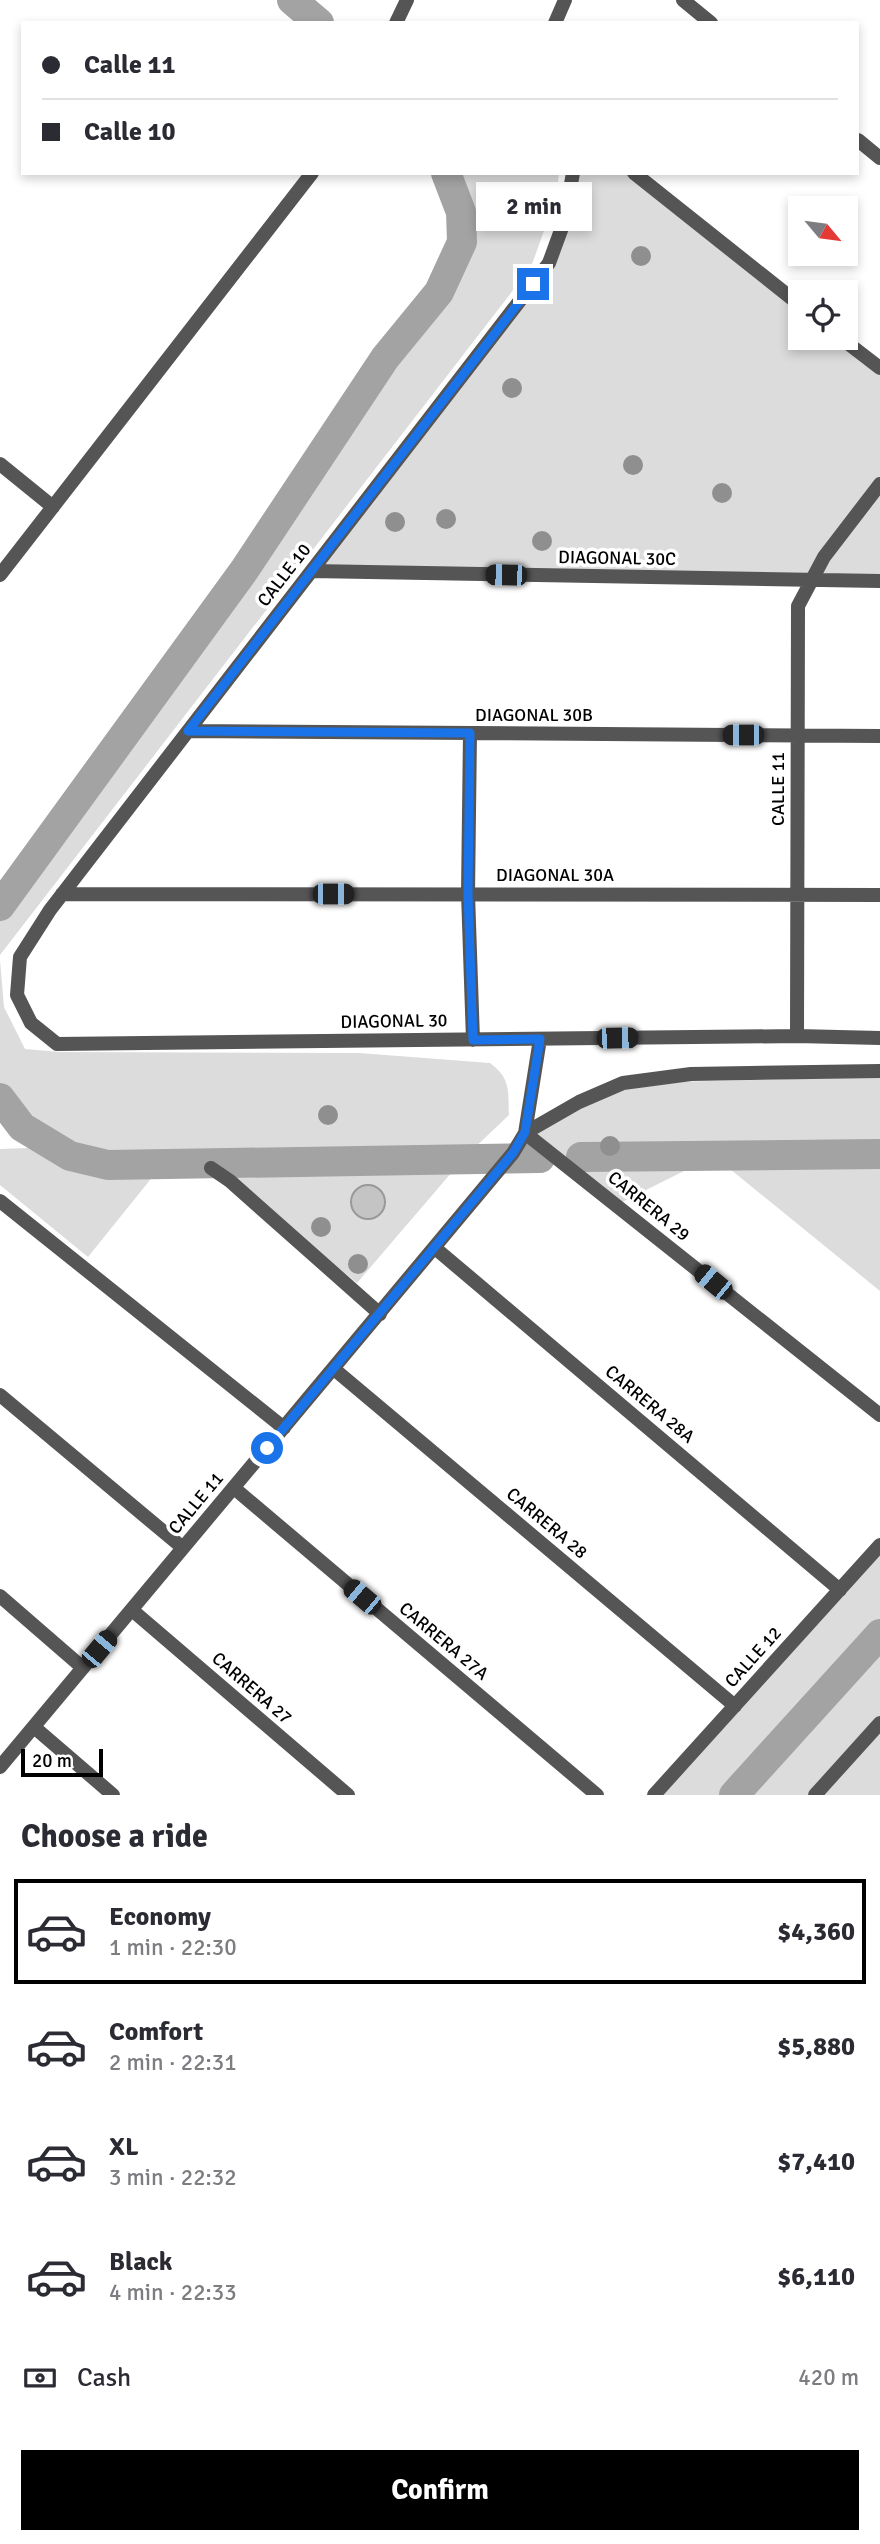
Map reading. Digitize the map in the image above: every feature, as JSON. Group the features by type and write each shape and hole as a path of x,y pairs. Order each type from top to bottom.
{"street":[{"path":"397,21 407,0"},
{"path":"556,21 565,0"},
{"path":"683,0 709,21"},
{"path":"859,141 880,158"},
{"path":"0,575 310,175"},
{"name":"CALLE 10","path":"17,995 20,957 62,894 549,263 564,222 573,175"},
{"path":"637,175 788,295"},
{"path":"857,350 880,368"},
{"path":"0,464 53,508"},
{"name":"CALLE 11","path":"797,1036 798,606 824,557 880,484"},
{"name":"DIAGONAL 30C","path":"312,570 880,581"},
{"name":"DIAGONAL 30B","path":"188,731 880,736"},
{"path":"470,733 468,894 473,1040"},
{"name":"DIAGONAL 30A","path":"62,894 880,895"},
{"name":"DIAGONAL 30","path":"17,995 31,1023 57,1044 797,1036 880,1038"},
{"path":"525,1132 540,1039"},
{"path":"525,1132 579,1102 623,1083 691,1074 880,1071"},
{"name":"CALLE 11","path":"0,1767 435,1248 513,1153 525,1132"},
{"name":"CARRERA 29","path":"525,1132 880,1415"},
{"path":"211,1168 230,1181 380,1314"},
{"path":"0,1201 284,1428"},
{"name":"CARRERA 28A","path":"435,1248 840,1590"},
{"name":"CARRERA 28","path":"334,1369 735,1706"},
{"path":"0,1395 183,1548"},
{"name":"CARRERA 27A","path":"234,1488 597,1795"},
{"name":"CALLE 12","path":"654,1795 880,1545"},
{"path":"0,1596 83,1668"},
{"name":"CARRERA 27","path":"132,1610 348,1795"},
{"path":"815,1795 880,1723"},
{"path":"34,1727 113,1795"}],"shaded area":[{"path":"454,175 559,175 556,197 531,267 0,955 0,908 248,574 386,359 439,293 463,242 467,210"},
{"path":"572,175 637,175 788,295 788,350 857,350 880,368 880,581 312,571 549,263"},
{"path":"0,960 4,1007 25,1049 60,1052 359,1053 490,1063 505,1080 509,1115 468,1154 107,1165 70,1156 23,1127 0,1094"},
{"path":"880,1077 880,1291 714,1156 622,1202 525,1133 623,1083"},
{"path":"54,1147 65,1154 89,1162 153,1166 154,1175 88,1257 0,1185 0,1149"},
{"path":"458,1165 357,1283 220,1172 336,1170"},
{"path":"880,1555 880,1795 654,1795"}],"building":[{"path":"368,1185 380,1190 385,1202 380,1214 368,1219 356,1214 351,1202 356,1190"}],"waterway":[{"path":"292,0 317,21"},
{"path":"0,906 245,569 385,358 439,292 462,242 461,212 447,175"},
{"path":"0,1098 22,1127 70,1156 108,1165 540,1158"},
{"path":"581,1157 880,1154"},
{"path":"734,1795 880,1634"}],"route":[{"path":"267,1448 513,1153 525,1132 540,1039 473,1040 468,894 470,733 188,731 533,284"}]}
